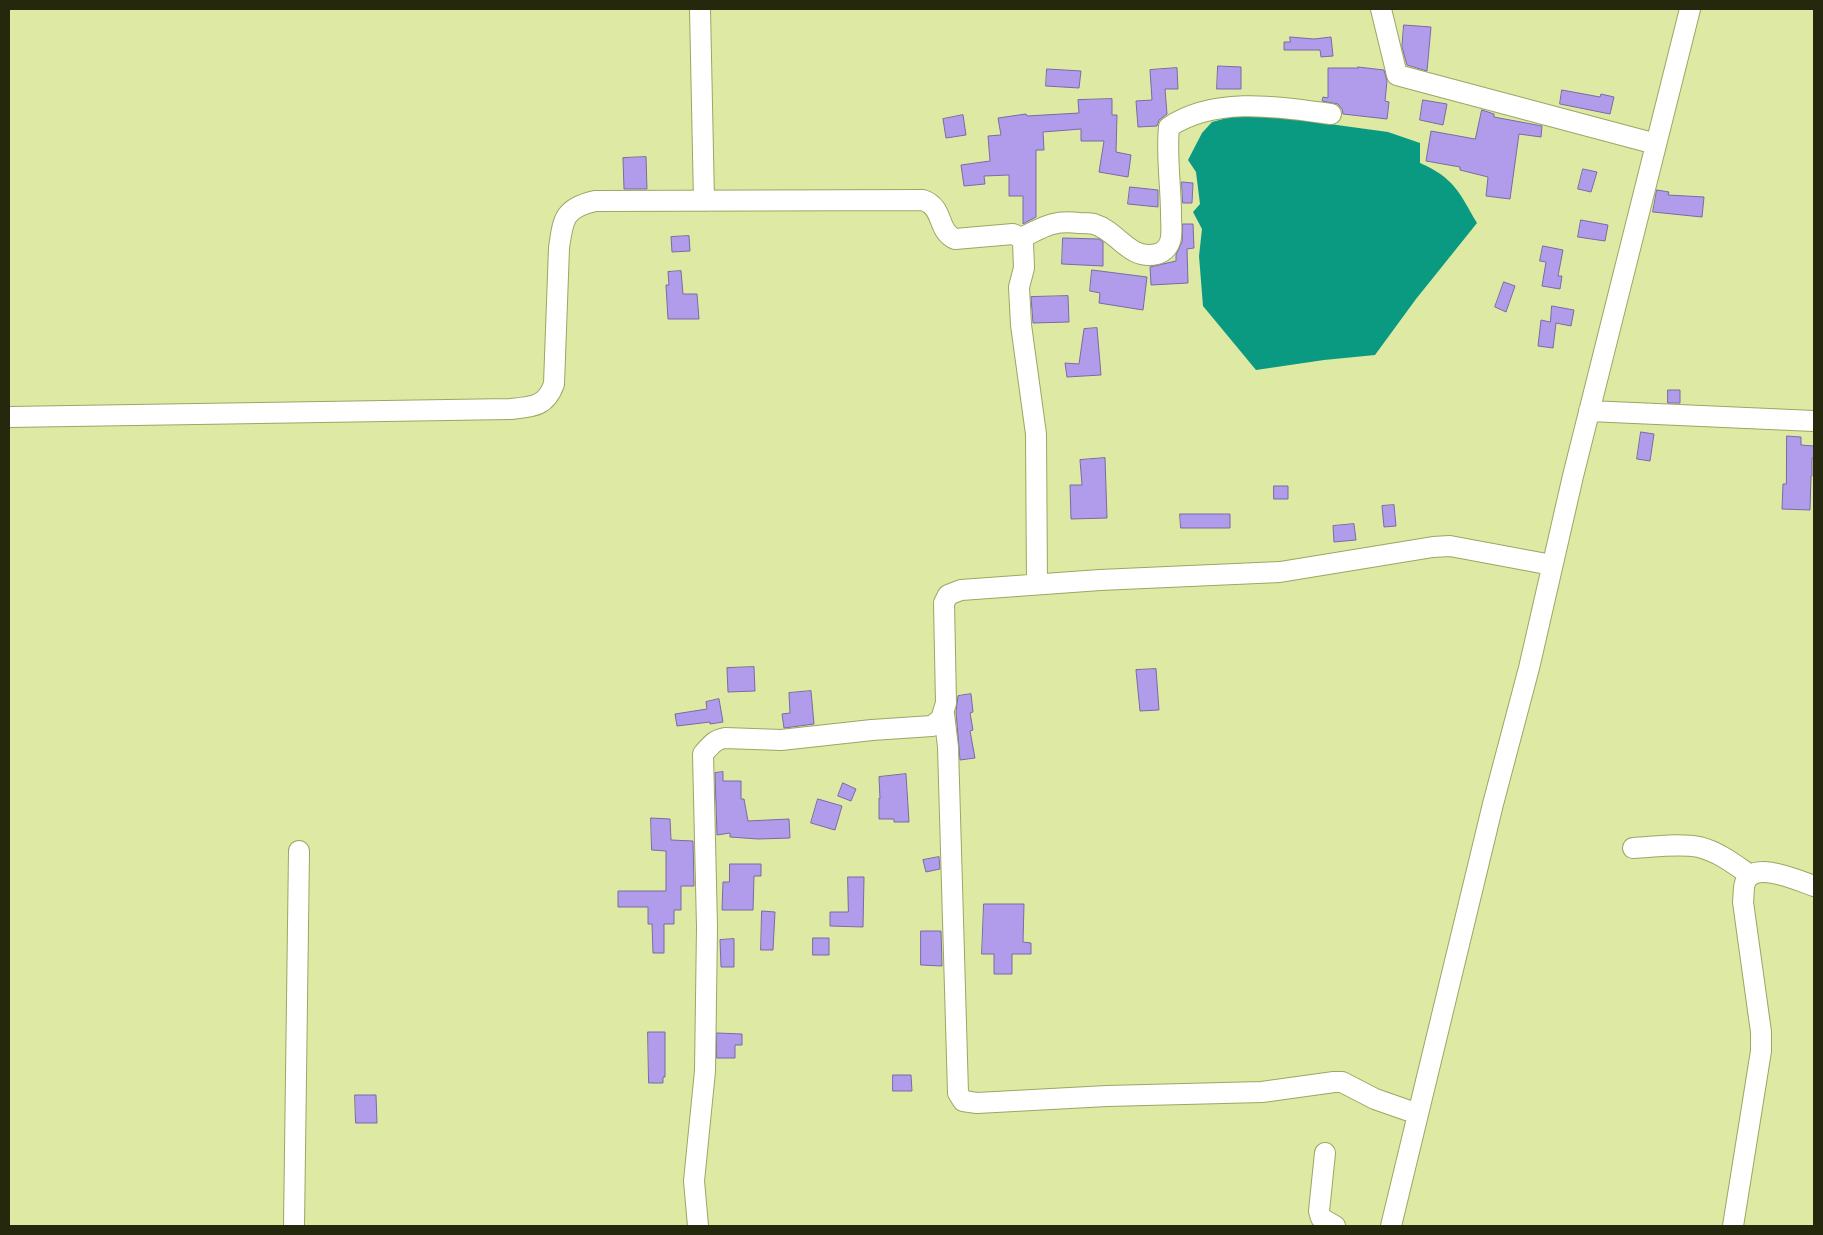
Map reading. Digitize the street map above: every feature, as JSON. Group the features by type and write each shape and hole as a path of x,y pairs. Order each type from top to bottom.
{"street":[{"path":"700,9 704,201"},
{"path":"1381,9 1397,75 1656,144"},
{"path":"1391,1226 1493,804 1529,668 1589,411 1690,9"},
{"path":"1021,238 1047,224 1064,221 1095,224 1134,252 1153,255 1162,252 1169,246 1171,236 1169,127 1182,118 1223,108 1270,106 1331,114"},
{"path":"9,417 510,408 537,405 546,400 554,384 559,248 562,229 566,217 580,204 595,201 923,200 935,207 945,232 955,239 1013,234 1021,238 1024,249 1024,268 1019,287 1021,325 1036,434 1037,584"},
{"path":"1589,411 1814,421"},
{"path":"1418,1114 1375,1099 1342,1082 1262,1092 1107,1096 977,1103 962,1101 958,1093 948,747 944,714 946,703 945,598 952,592 961,590 1037,584 1203,574 1280,572 1433,547 1450,546 1552,566"},
{"path":"698,1226 694,1181 705,1071 707,927 703,754 712,743 726,738 781,740 920,727 937,723 944,714"},
{"path":"1633,848 1699,847 1728,859 1750,875"},
{"path":"294,1226 299,851"},
{"path":"1733,1226 1760,1051 1761,1032 1744,902 1745,881 1750,875 1758,872 1767,872 1814,886"},
{"path":"1325,1153 1319,1211 1322,1218 1335,1226"}],"water":[{"path":"1238,115 1293,119 1388,132 1420,143 1420,163 1441,174 1455,187 1477,223 1416,299 1375,355 1256,370 1203,306 1199,256 1202,229 1193,212 1200,204 1196,172 1188,160 1202,133 1212,122"}],"building":[{"path":"1404,25 1431,27 1427,71 1407,65 1402,47"},
{"path":"1290,37 1314,39 1331,37 1333,56 1321,57 1320,50 1284,50 1284,42 1290,42"},
{"path":"1218,66 1241,67 1241,89 1217,89"},
{"path":"1358,67 1384,70 1387,81 1385,101 1389,102 1387,119 1343,114 1338,104 1322,101 1323,97 1328,98 1328,68"},
{"path":"1177,68 1178,89 1165,89 1167,114 1159,120 1157,126 1138,127 1136,101 1152,100 1150,70"},
{"path":"1047,69 1081,71 1079,88 1046,86"},
{"path":"1562,90 1600,97 1601,94 1614,97 1610,114 1560,104"},
{"path":"1112,99 1112,115 1117,115 1116,152 1131,155 1128,177 1099,172 1104,141 1081,141 1081,129 1043,132 1044,150 1036,150 1036,217 1023,224 1023,196 1009,196 1009,175 984,176 985,184 964,186 961,165 990,161 988,136 1001,135 998,118 1026,114 1027,116 1079,113 1078,100"},
{"path":"1423,100 1447,104 1443,125 1420,120"},
{"path":"1482,110 1494,114 1494,117 1542,126 1541,137 1519,134 1510,199 1486,196 1488,177 1460,170 1460,167 1426,161 1431,131 1475,139"},
{"path":"963,115 966,135 946,138 943,119"},
{"path":"646,157 647,189 624,189 623,158"},
{"path":"1583,169 1597,172 1591,192 1578,189"},
{"path":"1182,182 1193,183 1192,203 1183,203"},
{"path":"1130,187 1158,190 1158,207 1128,204"},
{"path":"1657,190 1669,192 1668,195 1704,197 1702,217 1653,212"},
{"path":"1581,220 1608,225 1605,241 1578,237"},
{"path":"1183,224 1193,224 1194,248 1187,249 1188,283 1151,285 1150,267 1176,261 1176,255 1182,242"},
{"path":"689,236 690,251 672,252 671,237"},
{"path":"1063,238 1099,239 1103,242 1103,266 1062,264"},
{"path":"1543,246 1563,250 1558,276 1562,276 1560,289 1542,286 1546,262 1540,261"},
{"path":"1092,270 1147,277 1143,310 1099,303 1100,293 1090,291"},
{"path":"681,271 683,294 697,294 699,319 668,319 666,285 669,285 668,272"},
{"path":"1504,282 1515,286 1506,312 1495,307"},
{"path":"1068,296 1069,322 1033,323 1031,297"},
{"path":"1552,306 1574,310 1571,326 1556,323 1553,348 1538,346 1541,320 1550,322"},
{"path":"1097,328 1101,375 1067,377 1065,363 1079,364 1084,329"},
{"path":"1668,390 1680,390 1680,403 1668,403"},
{"path":"1641,432 1654,434 1650,461 1637,459"},
{"path":"1787,436 1801,437 1801,445 1814,446 1810,510 1782,509 1783,484 1786,484"},
{"path":"1105,458 1107,518 1071,519 1070,485 1082,485 1080,460"},
{"path":"1274,486 1288,486 1288,499 1274,499"},
{"path":"1394,505 1396,526 1384,527 1382,506"},
{"path":"1180,514 1230,514 1230,528 1181,528"},
{"path":"1354,524 1356,540 1334,542 1333,526"},
{"path":"754,667 755,691 728,692 727,668"},
{"path":"1156,669 1159,710 1140,711 1136,670"},
{"path":"811,691 814,724 784,728 782,714 790,713 789,693"},
{"path":"971,694 973,712 970,713 973,730 970,731 975,758 960,760 956,712 958,696"},
{"path":"719,699 723,722 677,726 675,714 707,709 706,702"},
{"path":"723,772 723,781 741,781 741,799 744,799 748,821 789,819 790,838 758,839 730,837 730,833 717,835 715,773"},
{"path":"906,774 909,822 879,819 879,777"},
{"path":"843,783 856,789 851,801 838,796"},
{"path":"818,799 842,806 835,830 811,823"},
{"path":"651,818 670,819 671,840 693,841 694,886 681,886 681,910 674,910 674,924 664,924 664,953 653,953 652,924 648,924 648,907 618,907 618,891 666,891 666,851 652,850"},
{"path":"939,857 940,869 926,872 923,860"},
{"path":"730,864 761,864 761,876 754,876 753,910 722,910 723,882 729,882"},
{"path":"848,877 864,877 863,927 830,926 830,912 848,912"},
{"path":"984,904 1024,904 1023,942 1031,943 1031,954 1012,954 1012,974 994,974 994,954 982,954"},
{"path":"762,911 775,912 773,950 761,950"},
{"path":"921,931 941,931 942,966 921,965"},
{"path":"813,938 829,938 829,955 813,955"},
{"path":"734,939 734,967 721,967 720,940"},
{"path":"648,1032 665,1032 665,1077 663,1077 663,1083 649,1083"},
{"path":"717,1033 742,1034 742,1045 735,1045 735,1058 717,1058"},
{"path":"893,1075 911,1075 912,1091 893,1091"},
{"path":"355,1095 376,1095 377,1123 356,1123"}]}
